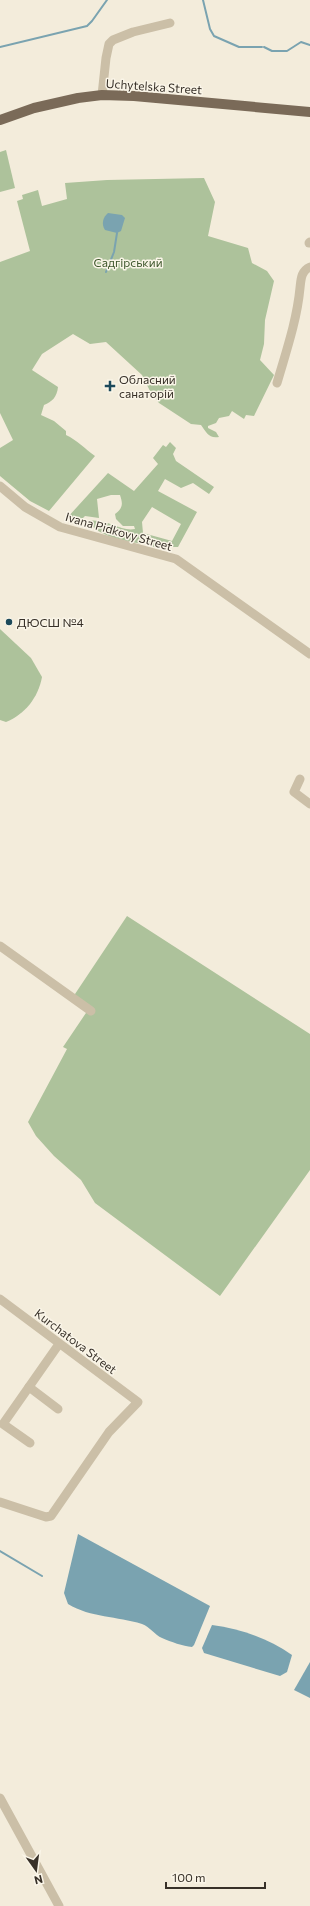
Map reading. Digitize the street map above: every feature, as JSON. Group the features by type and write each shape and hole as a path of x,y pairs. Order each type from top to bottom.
{"main road":[{"name":"Uchytelska Street","path":"0,120 56,103 102,95 134,96 310,112"}],"street":[{"path":"102,95 109,44 113,40 133,32 170,23"},
{"path":"277,384 299,305 302,275 305,269 310,267"},
{"name":"Ivana Pidkovy Street","path":"0,486 25,506 60,527 176,559 310,654"},
{"path":"300,779 294,792 310,804"},
{"path":"0,946 91,1011"},
{"name":"Kurchatova Street","path":"0,1299 138,1402 108,1432 51,1516 46,1517 0,1502"},
{"path":"30,1443 3,1424 59,1344"},
{"path":"29,1387 58,1408"},
{"path":"0,1798 59,1906"}],"green space":[{"path":"6,150 15,188 0,192 0,152"},
{"name":"Садгірський","path":"204,178 215,202 208,236 248,248 252,263 267,271 274,281 265,320 264,344 260,360 274,375 254,416 246,415 244,419 232,411 229,416 219,418 216,423 208,426 208,428 216,432 219,437 213,437 208,434 201,425 191,424 159,403 151,393 142,375 106,342 90,344 73,334 42,354 32,370 58,387 57,394 54,399 44,405 41,415 54,421 66,431 66,435 95,456 49,511 30,501 0,476 0,448 13,440 0,413 0,262 30,251 17,201 23,199 22,195 38,190 42,206 67,199 65,183 107,180"},
{"path":"170,442 176,448 173,454 176,461 214,487 209,494 193,483 181,488 165,479 158,491 197,512 178,547 154,547 145,540 143,544 120,540 105,535 92,526 88,521 101,521 124,529 135,529 134,526 123,526 116,519 115,514 122,506 120,495 111,495 97,499 99,518 85,516 79,522 67,518 108,473 134,491 158,464 153,458 163,445 166,447","holes":["152,507 181,524 172,541 143,533 142,522"]},
{"path":"0,629 31,658 42,677 37,692 30,704 19,715 6,722 0,720"},
{"path":"127,916 310,1034 310,1170 220,1296 95,1203 81,1180 54,1156 36,1136 28,1122 67,1049 63,1047 90,1007 73,997"}],"water":[{"path":"108,213 122,215 125,218 121,231 117,233 105,230 103,221"},
{"path":"78,1534 210,1606 194,1645 192,1647 177,1644 159,1637 148,1627 142,1624 86,1612 68,1604 64,1593"},
{"path":"212,1625 254,1635 283,1649 292,1655 287,1672 280,1676 204,1653 202,1648"},
{"path":"310,1662 310,1698 294,1690"}],"waterway":[{"path":"0,47 87,26 107,0"},
{"path":"203,0 210,29 214,36 239,47 262,47"},
{"path":"264,47 272,51 287,51 301,42 310,45"},
{"path":"106,272 114,252 117,233"},
{"path":"0,1551 42,1576"}],"place":[{"name":"Обласний санаторій","path":"110,386"},
{"name":"ДЮСШ №4","path":"9,622"}]}
